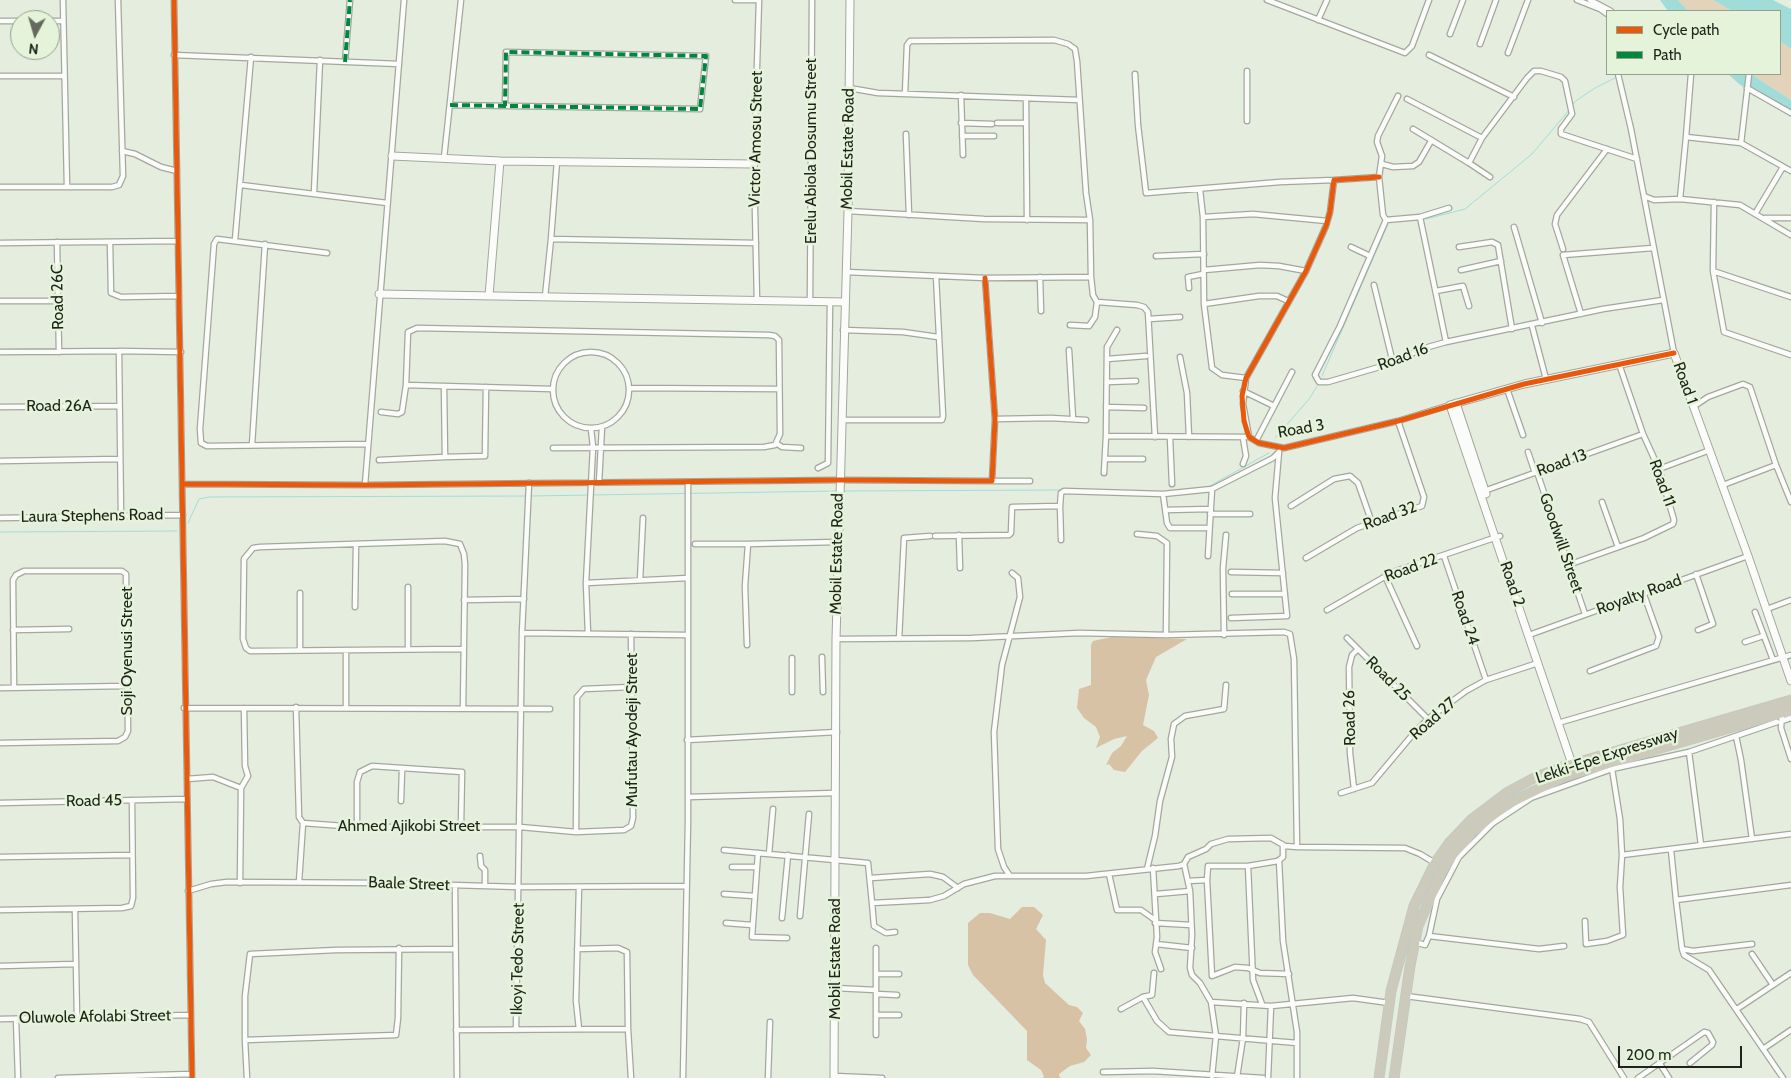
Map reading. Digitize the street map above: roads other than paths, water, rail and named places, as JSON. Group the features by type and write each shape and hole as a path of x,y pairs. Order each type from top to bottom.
{"highway":[{"name":"Lekki-Epe Expressway","path":"1379,1078 1389,1003 1400,952 1414,906 1435,863 1460,831 1495,800 1534,778 1574,763 1791,700"},
{"name":"Lekki-Epe Expressway","path":"1394,1078 1414,941 1424,907 1450,858 1472,832 1506,805 1565,776 1781,716"},
{"path":"1400,952 1412,954"}],"street":[{"path":"63,0 67,186"},
{"path":"0,187 112,187 119,185 122,176 122,151 118,0"},
{"path":"58,1078 191,1076 174,0"},
{"path":"345,62 350,0"},
{"path":"365,485 404,0"},
{"path":"444,158 461,0"},
{"name":"Victor Amosu Street","path":"735,0 758,0 754,164 757,301"},
{"name":"Erelu Abiola Dosumu Street","path":"810,302 812,0"},
{"name":"Mobil Estate Road","path":"834,1077 837,542 848,211 850,0"},
{"path":"1267,0 1405,53 1412,46 1429,0"},
{"path":"1318,20 1327,0"},
{"path":"1450,34 1463,0"},
{"path":"1480,44 1496,0"},
{"path":"1508,53 1528,0"},
{"path":"1577,0 1606,13"},
{"path":"1590,0 1609,10"},
{"path":"905,94 907,44 910,41 1054,40 1068,44 1075,50 1086,194 1090,220 1091,277 1093,295 1097,302 1095,317 1089,326 1070,325"},
{"path":"450,105 505,106 700,109 706,56 506,52 505,106"},
{"path":"174,55 399,64"},
{"path":"1429,55 1514,97"},
{"path":"235,240 251,57"},
{"path":"314,193 320,60"},
{"path":"1469,163 1482,138 1531,74 1540,70 1564,78 1568,105 1572,113 1560,129 1561,134 1637,159"},
{"path":"1247,71 1248,121"},
{"path":"1135,74 1138,125 1146,194 1280,182 1379,177"},
{"name":"Road 1","path":"1618,75 1637,159 1674,352 1767,608 1791,681"},
{"path":"1680,199 1691,75"},
{"path":"1741,143 1748,75"},
{"path":"0,76 64,76"},
{"path":"849,88 905,94 1079,100"},
{"path":"1747,88 1791,113"},
{"path":"960,96 963,154"},
{"path":"1398,96 1378,136 1382,164 1379,177 1383,215 1386,220 1420,217 1448,208"},
{"path":"1026,98 1027,220"},
{"path":"1407,99 1482,138"},
{"path":"961,123 1025,123"},
{"path":"1413,129 1490,178"},
{"path":"906,134 909,215"},
{"path":"962,136 994,136"},
{"path":"1686,137 1741,143 1791,171"},
{"path":"1382,164 1393,167 1413,166 1419,162 1431,141"},
{"path":"1563,249 1555,224 1557,215 1607,149"},
{"path":"122,151 135,154 160,167 177,171"},
{"path":"392,156 500,160 754,164"},
{"path":"489,296 500,160"},
{"path":"545,297 557,161"},
{"path":"1756,214 1783,167"},
{"path":"1243,464 1246,456 1243,390 1246,378 1306,271 1327,221 1334,180"},
{"path":"241,185 387,203"},
{"path":"1200,190 1203,217 1204,304 1212,368 1222,375 1246,378"},
{"path":"1644,196 1654,200 1680,199 1740,205 1791,235"},
{"path":"1646,209 1654,200"},
{"path":"1714,202 1713,271 1716,299 1724,332 1791,355"},
{"path":"848,211 1027,220 1090,220"},
{"path":"1203,217 1254,214 1327,221"},
{"path":"1420,217 1446,342"},
{"path":"1764,218 1791,218"},
{"name":"Road 16","path":"1386,220 1340,326 1315,375 1319,382 1328,382 1393,363 1421,350 1446,342 1532,326 1581,314 1663,300"},
{"path":"1514,227 1542,323"},
{"path":"327,253 217,239 214,244 201,443 207,446 368,444"},
{"path":"551,239 756,242"},
{"path":"0,243 178,241"},
{"name":"Road 26C","path":"57,242 58,352"},
{"path":"110,242 111,293 121,297 179,296"},
{"path":"1459,247 1496,243 1501,261 1512,330"},
{"path":"252,445 265,244"},
{"path":"1351,247 1370,256"},
{"path":"1581,314 1563,254 1653,248"},
{"path":"1156,256 1204,254"},
{"path":"1461,270 1501,261"},
{"path":"1189,288 1188,277 1204,272 1260,265 1306,271"},
{"path":"1713,271 1791,297"},
{"path":"846,272 985,278 1091,277"},
{"path":"840,420 942,420 944,416 936,276"},
{"path":"1040,277 1041,311"},
{"path":"985,278 995,419 992,481"},
{"path":"1374,286 1393,363"},
{"path":"1436,291 1463,286 1469,306"},
{"path":"379,294 845,302"},
{"path":"1204,304 1259,296 1277,296 1288,301"},
{"path":"0,301 57,301"},
{"path":"818,468 828,464 830,302"},
{"path":"1097,302 1144,307 1149,319 1155,437"},
{"path":"1149,319 1180,317"},
{"path":"1532,326 1546,380"},
{"path":"381,412 398,414 402,412 406,385 408,332 417,328 775,336 780,346 780,434 776,443 764,447 553,448"},
{"path":"843,330 903,332 938,336"},
{"path":"1104,473 1106,459 1107,344 1117,330"},
{"path":"1069,350 1073,419"},
{"path":"119,351 121,516"},
{"path":"0,352 181,352"},
{"path":"589,352 608,356 619,364 626,375 630,388 624,410 616,420 602,427 591,429 576,426 566,420 558,411 553,400 552,389 554,376 561,365 571,357 589,352"},
{"name":"Road 3","path":"1246,437 1284,448 1398,421 1507,389 1674,352"},
{"path":"1107,359 1146,356"},
{"path":"1180,357 1187,392 1189,437"},
{"name":"Road 11","path":"1568,565 1644,538 1673,524 1674,516 1659,469 1643,434 1619,364"},
{"path":"1256,441 1292,372"},
{"path":"1107,382 1136,381"},
{"path":"1693,406 1708,397 1747,384 1750,387 1776,465 1791,502"},
{"path":"406,385 552,389"},
{"path":"444,386 444,457"},
{"path":"380,460 486,456 486,387"},
{"path":"630,388 779,389"},
{"path":"1507,389 1523,435"},
{"path":"1243,390 1274,406"},
{"name":"Road 2","path":"1453,404 1574,763"},
{"name":"Road 26A","path":"0,407 119,406"},
{"path":"1106,407 1144,408"},
{"path":"995,419 1086,420"},
{"name":"Road 32","path":"1306,558 1344,535 1372,523 1415,509 1424,503 1398,421"},
{"path":"600,483 602,427"},
{"path":"588,634 586,582 589,483 593,447 591,429"},
{"name":"Road 13","path":"1483,492 1643,434"},
{"path":"1106,436 1170,438 1246,437"},
{"path":"1170,438 1172,484"},
{"path":"776,443 782,447 801,448"},
{"path":"1061,540 1060,506 1061,493 1064,491 1164,494 1212,490 1273,458 1284,448"},
{"path":"1659,469 1710,450"},
{"path":"1231,618 1285,617 1288,613 1275,488 1279,452"},
{"name":"Goodwill Street","path":"1528,452 1585,614"},
{"path":"0,461 119,459"},
{"path":"1106,459 1143,459"},
{"path":"1723,485 1776,465"},
{"path":"1291,506 1334,479 1350,476 1358,483 1372,523"},
{"path":"183,484 365,485 688,482 839,484 1030,481"},
{"path":"683,1078 687,970 688,796 686,635 688,482"},
{"name":"Ikoyi Tedo Street","path":"516,1030 522,633 530,501 529,483"},
{"path":"1208,556 1212,490"},
{"path":"1164,494 1167,523 1170,528 1209,528"},
{"path":"1602,502 1618,546"},
{"path":"899,639 904,538 1009,535 1011,533 1014,506 1060,506"},
{"path":"1166,510 1250,514"},
{"name":"Laura Stephens Road","path":"0,518 183,515"},
{"path":"640,580 642,518"},
{"path":"1138,534 1157,536 1167,543 1166,635"},
{"path":"959,535 960,568"},
{"path":"1224,634 1226,535"},
{"name":"Road 22","path":"1327,610 1385,576 1498,536"},
{"path":"463,648 250,650 246,648 243,639 244,559 253,548 260,547 445,541 460,544 464,554 463,709"},
{"path":"695,544 837,542"},
{"path":"355,607 356,544"},
{"path":"747,645 745,586 748,544"},
{"name":"Road 24","path":"1444,556 1486,680"},
{"name":"Royalty Road","path":"1531,634 1643,592 1748,556"},
{"name":"Soji Oyenusi Street","path":"0,743 122,740 128,731 128,585 126,574 122,571 20,572 13,580 14,688"},
{"path":"1231,572 1283,573"},
{"path":"1010,876 1004,867 998,849 994,732 1002,665 1020,597 1018,578 1012,573"},
{"path":"1696,574 1716,629"},
{"path":"1385,576 1417,646"},
{"path":"586,582 688,578"},
{"path":"408,587 408,649"},
{"path":"1590,671 1656,646 1659,637 1643,592"},
{"path":"300,593 300,650"},
{"path":"1232,594 1286,594"},
{"path":"464,600 524,599"},
{"path":"1767,608 1791,600"},
{"path":"1755,612 1773,660"},
{"path":"1698,630 1713,624"},
{"path":"13,630 69,629"},
{"path":"836,639 899,639 1079,633 1166,635 1284,632 1290,634 1294,658 1298,847"},
{"path":"522,633 686,635"},
{"name":"Mufutau Ayodeji Street","path":"631,634 633,818 631,826"},
{"name":"Road 2","path":"1531,634 1538,663 1560,722"},
{"path":"1745,642 1763,636"},
{"name":"Road 25","path":"1348,638 1428,719"},
{"name":"Road 26","path":"1354,789 1350,753 1349,667 1352,656 1358,649"},
{"path":"346,650 346,708"},
{"path":"1560,722 1791,654"},
{"path":"822,657 823,692"},
{"path":"792,658 792,692"},
{"name":"Road 27","path":"1341,793 1372,783 1414,732 1466,690 1486,680 1538,663"},
{"path":"1147,869 1155,836 1160,801 1172,757 1171,739 1174,724 1185,716 1224,709 1226,685"},
{"path":"0,688 127,686"},
{"path":"576,832 577,697 584,689 631,687"},
{"path":"296,707 299,816 303,823 299,882"},
{"path":"184,708 550,709"},
{"path":"240,883 242,788 248,776 245,766 244,708"},
{"path":"1414,941 1425,945 1437,899 1459,857 1493,823 1531,798 1612,769 1689,752 1736,736 1781,716 1791,718"},
{"path":"1781,716 1782,728 1791,759"},
{"path":"687,740 836,732"},
{"path":"1736,736 1742,760 1752,839"},
{"path":"1689,752 1701,846"},
{"path":"357,827 357,782 360,772 372,766 402,770 462,772 460,825"},
{"path":"1585,921 1586,944 1624,935 1620,887 1622,855 1620,819 1612,769"},
{"path":"400,801 402,770"},
{"path":"186,779 213,778 242,788"},
{"path":"688,796 835,793"},
{"name":"Road 45","path":"0,803 187,799"},
{"path":"0,910 75,910 131,906 132,800"},
{"path":"769,854 773,809"},
{"path":"800,916 809,814"},
{"name":"Ahmed Ajikobi Street","path":"303,823 357,827 460,825 520,827 576,832 624,830 631,826"},
{"path":"1622,855 1791,834"},
{"path":"872,903 930,900 944,896 978,880 1010,876 1060,877 1109,874 1179,866 1184,864 1188,857 1206,849 1211,844 1228,839 1270,838 1284,846 1298,847 1404,848 1420,854 1435,863"},
{"path":"1284,846 1283,857 1280,860 1284,941 1294,1004 1297,1078"},
{"path":"724,850 868,863 871,878 874,926 886,932 895,932"},
{"path":"1671,850 1684,955 1709,970 1783,1078"},
{"path":"758,853 752,937 787,938"},
{"path":"0,857 132,855"},
{"path":"782,918 788,855"},
{"path":"480,856 480,866 485,870 485,886"},
{"path":"1280,860 1248,866 1208,866 1207,880 1212,976 1235,967 1260,973 1289,974"},
{"path":"1184,864 1190,891 1192,975 1200,983 1211,1002 1216,1036 1212,1076"},
{"path":"1248,866 1253,980 1262,1004"},
{"path":"732,867 757,867"},
{"path":"1153,868 1156,894 1155,956 1161,969"},
{"path":"871,878 930,874 943,877 958,888"},
{"path":"1109,874 1117,910 1141,910 1155,922 1191,925"},
{"path":"1188,881 1207,880"},
{"name":"Baale Street","path":"188,891 211,884 299,882 519,887 686,886"},
{"path":"1676,900 1791,885"},
{"path":"455,886 457,1078"},
{"path":"579,887 576,1001 579,1030"},
{"path":"1156,894 1190,891"},
{"path":"724,894 754,896"},
{"path":"75,910 77,1018"},
{"path":"726,923 752,925"},
{"path":"1428,936 1539,949 1564,946"},
{"path":"1156,944 1192,948"},
{"path":"1682,949 1693,951 1752,944"},
{"path":"247,1078 245,996 250,954 399,948 455,949"},
{"path":"245,1040 396,1035 399,948"},
{"path":"578,949 618,948 627,952 631,1078"},
{"path":"876,948 876,1035"},
{"path":"1752,954 1773,985"},
{"path":"0,966 76,964"},
{"path":"1121,1009 1143,997 1152,995 1154,973"},
{"path":"1736,1009 1791,973"},
{"path":"876,974 900,974"},
{"path":"835,988 897,995"},
{"path":"1406,996 1580,1019 1589,1022 1624,1078"},
{"path":"1143,997 1157,1021 1169,1032 1297,1042"},
{"path":"1211,1002 1271,1006 1353,998 1389,1003"},
{"path":"1237,1077 1243,1038 1244,1003"},
{"path":"1268,1078 1271,1006"},
{"name":"Oluwole Afolabi Street","path":"0,1019 191,1015"},
{"path":"876,1015 899,1015"},
{"path":"16,1019 18,1078"},
{"path":"768,1078 770,1022"},
{"path":"456,1030 628,1029"},
{"path":"1763,1049 1791,1030"},
{"path":"1638,1078 1704,1032 1708,1033 1714,1042 1690,1063"},
{"path":"1660,1064 1670,1078"},
{"path":"1103,1072 1153,1071 1263,1078"},
{"path":"834,1077 882,1078"}],"water":[{"path":"1660,0 1678,0 1687,10 1667,10"},
{"path":"1713,0 1773,0 1791,9 1791,49 1781,42 1781,10 1730,10"},
{"path":"1729,75 1753,75 1791,100 1791,117 1739,84"}],"waterway":[{"path":"1572,105 1595,88 1617,77"},
{"path":"1426,219 1465,209 1532,154 1570,109"},
{"path":"1322,376 1388,224"},
{"path":"1275,438 1310,398 1317,386"},
{"path":"1208,487 1269,453"},
{"path":"844,491 1062,490"},
{"path":"531,496 837,491"},
{"path":"1154,492 1165,492"},
{"path":"188,523 199,499 209,497 527,496"},
{"path":"0,532 177,531"}]}
